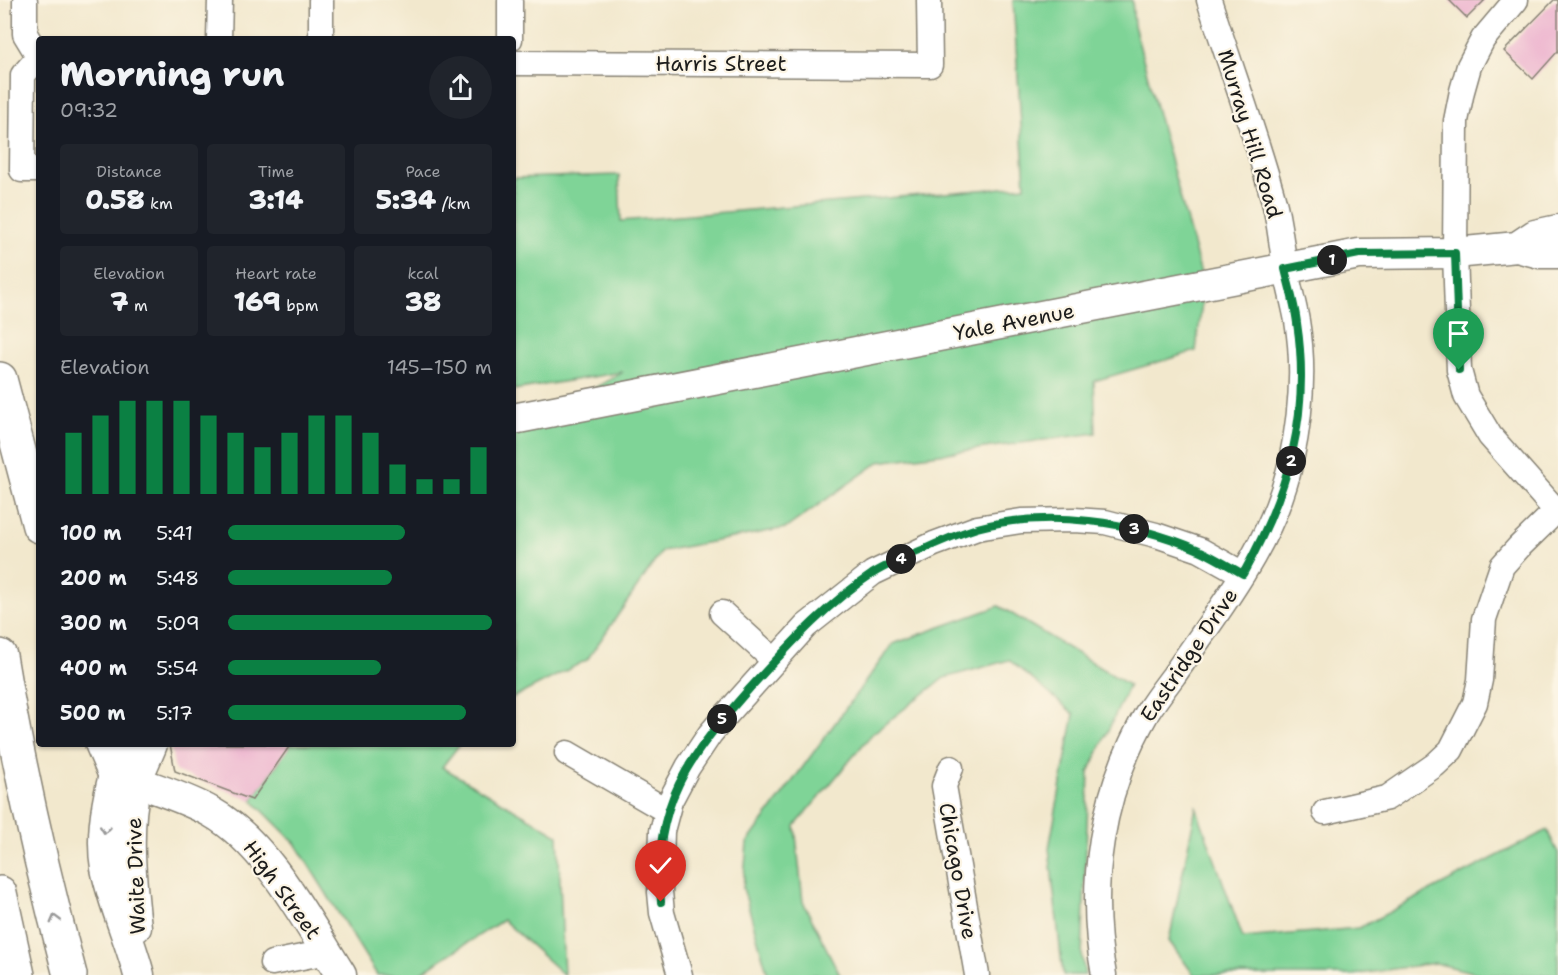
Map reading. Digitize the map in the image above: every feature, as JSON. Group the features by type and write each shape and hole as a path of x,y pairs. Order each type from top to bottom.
{"highway":[{"path":"0,379 36,515"},
{"path":"0,656 46,886 70,975"},
{"path":"0,893 18,975"}],"main road":[{"name":"Yale Avenue","path":"1517,247 1535,235 1558,230"},
{"name":"Yale Avenue","path":"516,418 1359,254 1455,253 1517,247 1540,254 1558,253"},
{"name":"Waite Drive","path":"140,975 112,893 106,866 104,840 119,761 146,747"},
{"name":"High Street","path":"119,761 183,799 212,812 235,828 273,869 334,964"}],"street":[{"path":"25,0 25,34 36,52"},
{"path":"219,36 220,0"},
{"path":"321,0 321,36"},
{"path":"510,0 510,36"},
{"name":"Harris Street","path":"516,63 930,65 929,0"},
{"name":"Murray Hill Road","path":"1209,0 1274,201 1285,269"},
{"path":"1325,812 1387,798 1435,765 1451,750 1475,703 1480,680 1484,619 1502,567 1519,547 1557,511 1490,436 1466,396 1459,370 1455,253 1456,121 1469,66 1483,39 1516,0"},
{"path":"36,60 23,75 22,170 36,170"},
{"name":"Eastridge Drive","path":"1104,975 1099,945 1096,892 1102,839 1115,787 1147,713 1243,574 1264,536 1283,489 1290,463 1299,418 1302,375 1297,322 1285,269"},
{"path":"680,975 662,914 660,892 660,851 670,801 688,767 710,734 806,626 873,573 934,544 977,528 1021,521 1074,520 1105,522 1156,535 1200,550 1243,574"},
{"path":"722,613 775,661"},
{"path":"567,753 667,811"},
{"name":"Chicago Drive","path":"951,768 944,786 977,975"},
{"path":"272,963 334,964"}],"green space":[{"path":"1013,0 1132,0 1134,25 1204,285 1196,351 1094,381 1096,433 879,462 786,528 662,551 587,660 516,696 516,433 623,372 516,390 516,178 619,175 621,221 1025,186"},
{"path":"999,606 1129,685 1089,772 1082,957 1085,975 1063,975 1049,848 1074,714 1009,660 944,678 872,734 795,826 803,902 840,975 768,975 743,888 747,843 893,644"},
{"path":"289,747 458,747 442,767 558,835 564,975 503,920 417,975 377,975 295,843 252,800"},
{"path":"1196,807 1243,938 1359,928 1547,830 1558,853 1558,975 1484,975 1435,963 1352,975 1194,975 1169,941"}],"building":[{"path":"1449,0 1485,0 1467,18"},
{"path":"1554,0 1558,0 1558,51 1533,79 1504,51"},
{"path":"171,747 289,747 252,800 175,771"}],"route":[{"path":"661,902 659,871 662,831 670,801 688,767 710,734 806,626 873,573 934,544 977,528 1021,521 1074,520 1105,522 1156,535 1200,550 1243,574 1264,536 1283,489 1299,418 1302,375 1297,322 1285,269 1359,254 1455,253 1459,370"}]}
